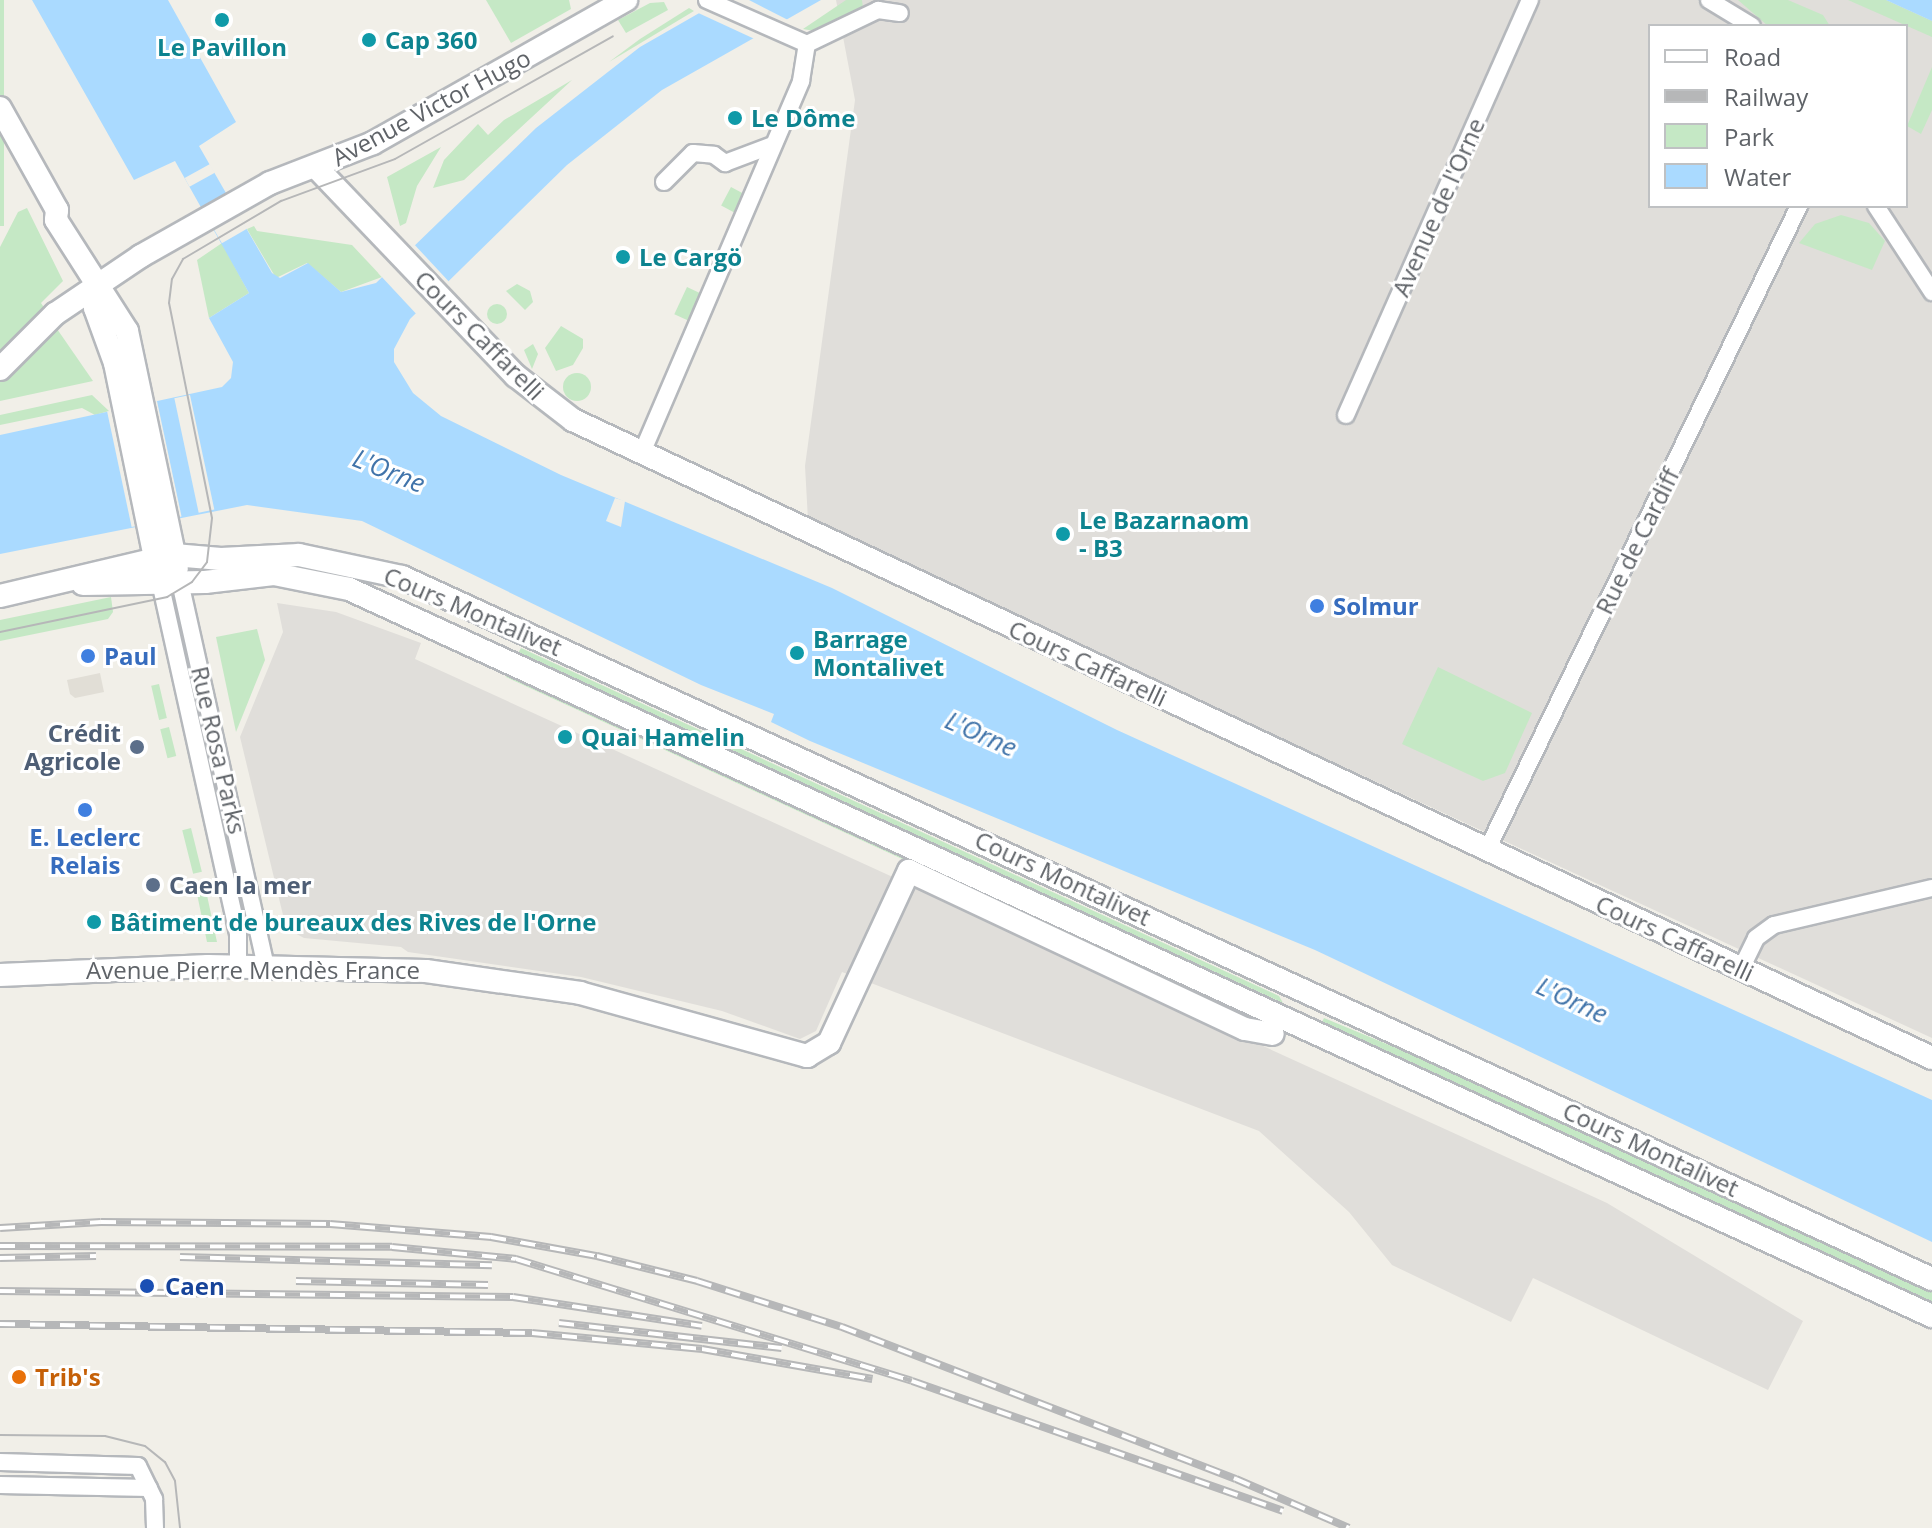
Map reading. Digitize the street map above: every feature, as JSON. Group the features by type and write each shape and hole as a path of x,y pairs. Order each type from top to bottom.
{"main road":[{"name":"Avenue Victor Hugo","path":"95,286 151,250 281,178 357,152 501,63 626,0"},
{"path":"0,108 51,212"},
{"path":"0,137 127,331 133,406 170,582"},
{"name":"Cours Caffarelli","path":"316,167 438,295 547,402 641,455 1932,1058"},
{"path":"0,369 55,314 95,286"},
{"name":"Cours Montalivet","path":"61,583 164,556 221,559 279,553 330,559 389,573 453,598 1932,1279"},
{"name":"Cours Montalivet","path":"61,583 170,582 264,574 300,577 349,589 412,615 1932,1316"},
{"path":"0,596 61,583"},
{"name":"Avenue Pierre Mendès France","path":"0,975 238,966 417,970 527,984 646,1009 807,1056 829,1043 909,871 1245,1029 1273,1034"}],"street":[{"name":"Avenue de l'Orne","path":"1346,415 1530,0"},
{"path":"1709,0 1749,24"},
{"path":"709,1 807,44 878,10 900,13"},
{"path":"641,455 806,67 807,44"},
{"path":"664,182 693,153 714,155 725,163 773,145"},
{"name":"Rue de Cardiff","path":"1487,850 1798,208"},
{"name":"Rue de Cardiff","path":"1786,233 1807,208"},
{"path":"1877,208 1932,292"},
{"name":"Rue Rosa Parks","path":"170,582 266,966"},
{"name":"Rue Rosa Parks","path":"170,582 238,933 238,966"},
{"path":"1741,969 1756,938 1774,925 1932,888"},
{"path":"0,1462 138,1466 149,1488 155,1528"},
{"path":"0,1485 149,1488"}],"shaded area":[{"path":"836,0 1886,0 1932,21 1932,1038 808,520 805,466 855,100"},
{"path":"277,603 336,612 421,643 415,659 1607,1203 1803,1321 1768,1390 1533,1278 1511,1322 1392,1265 1349,1212 1259,1131 842,972 816,1031 800,1039 722,1011 581,977 408,952 401,947 304,938 291,931 283,915 240,737 283,632"},
{"path":"100,673 104,692 75,698 70,694 67,680"}],"green space":[{"path":"0,0 4,0 4,226 0,226"},
{"path":"486,0 569,0 571,9 511,43"},
{"path":"846,0 862,0 863,8 814,31 803,29"},
{"path":"1738,0 1788,0 1823,15 1829,24 1766,24"},
{"path":"1848,0 1886,0 1932,21 1932,37"},
{"path":"664,2 668,10 626,33 618,20 650,3"},
{"path":"689,8 694,11 609,62 640,39"},
{"path":"1932,67 1932,110 1921,134 1908,124"},
{"path":"572,80 464,180 433,188 444,160 478,124 488,135 504,120"},
{"path":"441,147 417,186 406,223 400,226 387,177"},
{"path":"731,187 746,195 736,214 721,206"},
{"path":"27,208 63,281 41,303 47,312 0,358 0,247 18,212"},
{"path":"1841,215 1869,223 1885,241 1872,270 1799,243 1815,224"},
{"path":"254,226 257,231 352,245 382,277 341,292 307,263 276,278 247,229"},
{"path":"222,243 249,293 209,318 197,260"},
{"path":"517,284 530,291 533,302 525,310 506,291"},
{"path":"687,287 702,294 690,321 674,314"},
{"path":"497,304 504,307 507,314 504,321 497,324 490,321 487,314 490,307"},
{"path":"55,326 93,381 0,401 0,378"},
{"path":"561,326 583,339 583,348 573,365 556,371 545,348"},
{"path":"533,344 538,354 532,369 524,350"},
{"path":"577,373 587,377 591,387 587,397 577,401 567,397 563,387 567,377"},
{"path":"92,395 109,411 95,415 82,408 0,425 0,415"},
{"path":"111,597 113,612 108,619 0,641 0,620"},
{"path":"257,629 265,660 236,732 216,637"},
{"path":"187,642 209,746 197,748 175,644"},
{"path":"521,648 1279,996 1283,1003 517,655"},
{"path":"1438,667 1532,713 1505,773 1483,781 1402,744"},
{"path":"505,672 1270,1019 1268,1027 506,677"},
{"path":"159,684 167,718 159,720 151,686"},
{"path":"169,727 176,756 168,758 160,729"},
{"path":"233,825 254,926 244,927 221,826"},
{"path":"191,828 202,872 193,874 182,830"},
{"path":"205,886 217,942 207,942 195,888"},
{"path":"1324,1018 1534,1105 1932,1288 1932,1306 1321,1024"}],"water":[{"name":"L'Orne","path":"32,0 168,0 236,122 199,146 272,273 280,278 308,263 341,292 376,283 536,128 640,47 722,0 821,0 662,90 567,165 410,319 394,349 394,362 413,393 441,416 561,475 832,588 1117,730 1932,1100 1932,1242 1315,950 810,741 771,722 774,714 701,685 362,521 247,505 0,554 0,435 222,387 231,378 233,362 209,318 249,293 175,161 134,180"},
{"path":"1886,0 1932,0 1932,21"}],"pier":[{"path":"713,0 749,0 792,22 759,41 694,11"},
{"path":"210,164 215,173 189,187 185,178"},
{"path":"227,194 247,229 222,243 202,208"},
{"path":"412,242 450,283 417,314 378,273"},
{"path":"190,395 214,509 199,513 174,398"},
{"path":"157,401 182,516 132,527 107,412"},
{"path":"615,498 625,501 621,527 606,521"}],"tram line":[{"path":"0,632 167,597 192,582 207,562 212,518 169,303 172,279 183,259 281,201 395,159 613,36"},
{"path":"0,1435 105,1436 145,1446 165,1462 175,1481 180,1528"}],"railway":[{"path":"0,1228 101,1222 330,1224 491,1237 597,1256 697,1281 842,1327 1236,1479 1349,1528"},
{"path":"0,1246 392,1247 516,1259 912,1381 1283,1511"},
{"path":"0,1258 96,1256"},
{"path":"180,1257 492,1265"},
{"path":"296,1281 488,1285"},
{"path":"0,1291 513,1297 702,1326"},
{"path":"559,1323 782,1348"},
{"path":"0,1324 532,1333 702,1349 872,1379"}],"place":[{"name":"Le Pavillon","path":"222,20"},
{"name":"Cap 360","path":"369,40"},
{"name":"Le Dôme","path":"735,118"},
{"name":"Le Cargö","path":"623,257"},
{"name":"Le Bazarnaom - B3","path":"1063,534"},
{"name":"Solmur","path":"1317,606"},
{"name":"Barrage Montalivet","path":"797,653"},
{"name":"Paul","path":"88,656"},
{"name":"Quai Hamelin","path":"565,737"},
{"name":"Crédit Agricole","path":"137,747"},
{"name":"E. Leclerc Relais","path":"85,810"},
{"name":"Caen la mer","path":"153,885"},
{"name":"Bâtiment de bureaux des Rives de l'Orne","path":"94,922"},
{"name":"Caen","path":"147,1286"},
{"name":"Trib's","path":"19,1377"}]}
